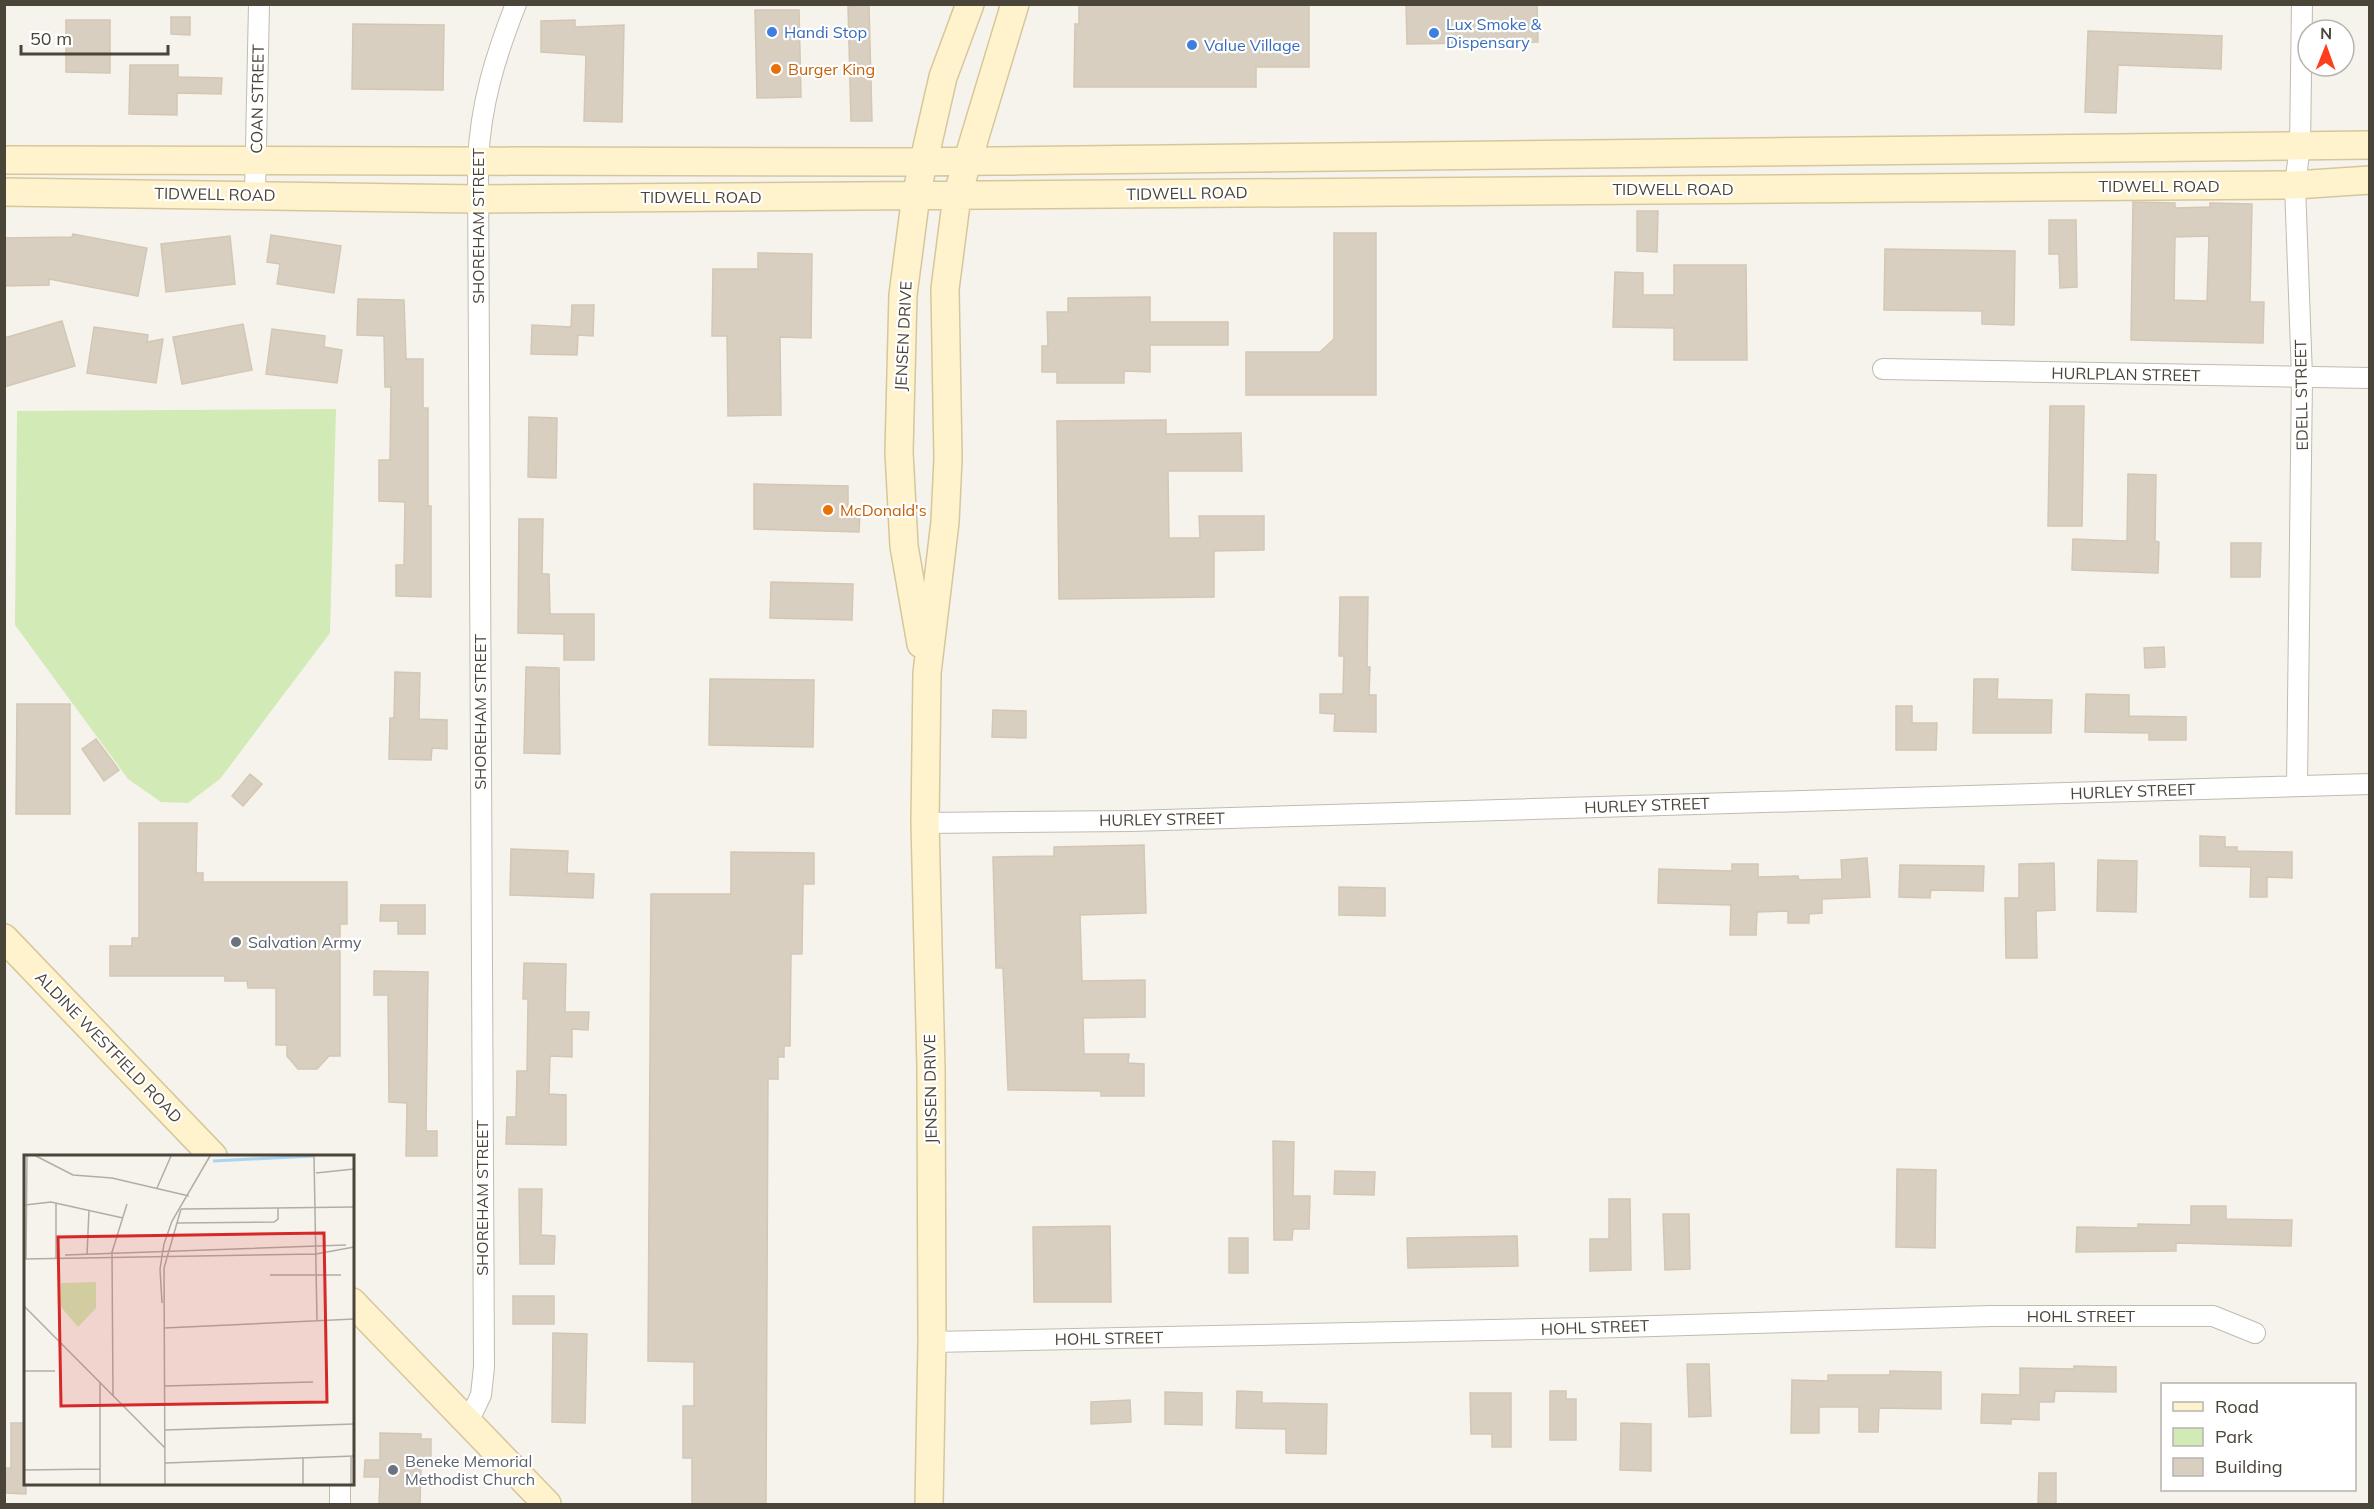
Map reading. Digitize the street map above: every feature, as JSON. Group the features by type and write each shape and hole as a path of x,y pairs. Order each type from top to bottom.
{"main road":[{"name":"JENSEN DRIVE","path":"927,673 904,546 899,452 903,295 916,195 926,162 943,77 970,4"},
{"name":"JENSEN DRIVE","path":"929,1504 932,1341 931,1078 926,823 927,673 945,522 948,459 945,289 957,196 1015,4"},
{"name":"TIDWELL ROAD","path":"4,160 478,163 926,162 2370,145"},
{"path":"2021,150 2024,187"},
{"path":"1784,188 1785,153"},
{"path":"1554,156 1555,190"},
{"path":"1339,158 1340,191"},
{"path":"1181,159 1182,193"},
{"name":"TIDWELL ROAD","path":"4,192 476,198 957,196 1340,191 2295,185 2370,180"},
{"name":"ALDINE WESTFIELD ROAD","path":"4,938 212,1155"},
{"path":"354,1307 547,1504"}],"street":[{"name":"COAN STREET","path":"255,194 259,4"},
{"name":"SHOREHAM STREET","path":"468,1422 481,1395 484,1367 476,198 482,108 489,78 516,4"},
{"name":"EDELL STREET","path":"2297,786 2302,377 2295,185 2300,146 2302,4"},
{"name":"HURLPLAN STREET","path":"1883,369 2370,378"},
{"name":"HURLEY STREET","path":"926,823 1131,821 2370,784"},
{"name":"HOHL STREET","path":"932,1341 1575,1328 1991,1316 2213,1316 2255,1333"},
{"path":"340,1485 340,1504"}],"green space":[{"path":"336,409 330,633 220,779 188,803 161,802 128,779 15,625 17,411"}],"building":[{"name":"Value Village","path":"1079,4 1309,4 1309,67 1256,67 1256,87 1074,87 1075,24 1079,24"},
{"path":"1406,4 1537,4 1538,42 1407,44"},
{"path":"869,5 872,121 851,121 848,6"},
{"path":"755,10 799,10 801,97 757,98"},
{"path":"171,17 190,17 190,35 171,34"},
{"path":"66,20 110,20 110,73 66,72"},
{"path":"575,20 575,27 624,25 622,122 584,121 586,55 541,52 541,21"},
{"path":"353,24 444,25 443,90 352,89"},
{"path":"2088,31 2222,36 2221,69 2118,65 2116,113 2085,112"},
{"path":"130,65 178,65 178,77 222,78 221,94 177,93 177,115 129,114"},
{"path":"2133,202 2175,203 2175,208 2210,207 2210,203 2252,204 2250,302 2264,302 2263,343 2131,340","holes":["2209,236 2207,301 2174,300 2175,237"]},
{"path":"1637,211 1658,211 1657,252 1637,251"},
{"path":"2049,220 2076,220 2077,287 2060,288 2059,254 2049,254"},
{"path":"1334,233 1376,233 1376,395 1246,395 1246,352 1320,352 1334,339"},
{"path":"73,234 147,248 138,296 49,279 49,285 4,286 4,238 72,237"},
{"path":"271,235 341,246 334,293 277,284 280,264 267,262"},
{"path":"230,236 235,284 166,292 161,244"},
{"path":"1885,249 2015,251 2014,325 1982,324 1982,311 1884,310"},
{"path":"758,253 812,254 811,338 780,337 781,415 728,416 727,336 712,336 713,269 758,269"},
{"path":"1674,265 1746,265 1747,360 1674,360 1674,328 1613,327 1615,272 1643,273 1643,295 1674,295"},
{"path":"1150,297 1150,322 1228,322 1228,345 1150,345 1150,372 1124,371 1124,383 1057,383 1057,372 1042,372 1042,346 1048,346 1047,312 1068,312 1068,298"},
{"path":"358,299 404,300 406,359 423,359 423,408 428,408 431,597 396,596 396,565 404,565 405,502 379,501 379,460 390,460 391,387 385,387 384,336 357,335"},
{"path":"572,305 594,305 593,336 578,335 577,355 531,354 532,325 571,327"},
{"path":"62,321 75,366 4,387 4,338"},
{"path":"243,324 252,370 182,384 173,337"},
{"path":"94,327 148,335 147,342 163,339 156,383 87,373"},
{"path":"272,329 325,336 324,347 342,350 337,383 266,374"},
{"path":"2050,406 2084,406 2082,526 2048,526"},
{"path":"529,417 557,418 556,478 528,477"},
{"path":"1166,420 1166,434 1241,433 1242,471 1168,471 1169,538 1200,538 1199,516 1264,516 1264,550 1214,551 1214,597 1059,599 1057,421"},
{"path":"2128,474 2156,475 2155,541 2159,542 2158,573 2072,570 2073,539 2127,541"},
{"path":"754,484 848,486 848,512 860,512 859,532 754,529"},
{"path":"519,519 543,519 542,574 549,574 550,614 594,614 594,660 564,660 564,634 518,633"},
{"path":"2231,543 2261,543 2260,577 2231,577"},
{"path":"771,582 853,584 852,620 770,618"},
{"path":"1340,597 1368,597 1367,667 1370,667 1369,695 1376,695 1376,732 1334,731 1335,714 1320,713 1320,694 1343,694 1344,656 1339,656"},
{"path":"2164,647 2165,667 2145,668 2144,648"},
{"path":"526,667 559,668 560,754 524,753"},
{"path":"395,672 420,673 419,719 447,720 447,749 432,748 431,760 389,759 390,718 394,718"},
{"path":"710,679 814,680 813,747 709,745"},
{"path":"1974,679 1998,679 1997,699 2052,700 2051,733 1973,733"},
{"path":"2086,694 2129,695 2129,716 2186,717 2186,740 2149,740 2149,733 2085,732"},
{"path":"17,704 70,704 70,814 16,814"},
{"path":"1896,706 1912,706 1912,723 1937,723 1936,750 1896,750"},
{"path":"993,710 1026,711 1026,738 992,737"},
{"path":"96,739 119,770 104,781 82,749"},
{"path":"250,774 262,784 243,806 232,796"},
{"name":"Salvation Army","path":"139,823 197,823 196,873 203,873 203,882 347,882 347,924 340,924 340,1056 329,1056 317,1069 298,1069 287,1056 287,1045 276,1045 276,988 248,988 247,981 225,981 225,976 110,976 110,946 132,946 132,938 139,938"},
{"path":"2200,836 2225,837 2225,847 2237,847 2237,851 2292,852 2292,878 2267,877 2267,897 2250,897 2251,867 2200,866"},
{"path":"1144,845 1146,913 1080,915 1082,981 1145,980 1145,1017 1083,1018 1084,1054 1129,1054 1128,1063 1144,1064 1144,1096 1101,1096 1101,1091 1008,1090 1003,968 996,968 993,857 1054,856 1054,847"},
{"path":"511,849 568,851 567,873 594,874 593,898 510,895"},
{"path":"731,852 814,853 814,884 803,884 802,954 791,954 790,1046 784,1046 784,1057 778,1057 778,1079 768,1079 766,1504 692,1504 692,1458 683,1458 683,1406 694,1406 694,1362 648,1361 651,894 731,894"},
{"path":"1867,858 1870,897 1822,899 1822,913 1809,914 1809,923 1788,923 1788,911 1757,912 1756,935 1730,935 1731,905 1658,903 1659,869 1732,871 1732,864 1758,864 1758,877 1798,876 1799,880 1842,879 1841,860"},
{"path":"2098,860 2137,861 2136,912 2097,911"},
{"path":"2054,863 2055,910 2036,911 2037,958 2006,958 2005,898 2019,898 2019,864"},
{"path":"1900,865 1984,866 1983,891 1931,890 1930,898 1899,897"},
{"path":"1339,887 1385,888 1385,916 1339,915"},
{"path":"381,905 425,905 425,934 398,934 398,921 380,921"},
{"path":"524,963 566,964 565,1012 589,1012 588,1030 572,1029 572,1057 550,1056 549,1094 566,1095 566,1145 506,1144 507,1117 516,1117 517,1071 527,1071 528,999 523,999"},
{"path":"374,971 428,972 426,1131 437,1131 437,1156 406,1156 407,1103 389,1102 388,995 374,995"},
{"path":"1273,1141 1294,1142 1293,1196 1310,1196 1309,1229 1293,1229 1292,1240 1274,1240"},
{"path":"1897,1169 1936,1170 1935,1248 1896,1247"},
{"path":"1335,1171 1375,1172 1374,1195 1334,1194"},
{"path":"519,1189 542,1189 541,1235 555,1236 554,1264 520,1264"},
{"path":"1609,1199 1630,1199 1631,1270 1590,1271 1590,1239 1609,1239"},
{"path":"2191,1206 2226,1206 2226,1219 2292,1220 2291,1246 2176,1243 2176,1251 2076,1252 2077,1227 2138,1228 2138,1224 2191,1225"},
{"path":"1663,1214 1689,1214 1690,1269 1665,1270"},
{"path":"1110,1226 1111,1302 1034,1302 1033,1227"},
{"path":"1517,1236 1518,1266 1408,1268 1407,1238"},
{"path":"1229,1238 1248,1238 1248,1273 1229,1273"},
{"path":"513,1296 554,1296 554,1324 513,1324"},
{"path":"553,1333 587,1334 585,1423 552,1422"},
{"path":"1687,1364 1709,1364 1711,1416 1689,1417"},
{"path":"2074,1366 2116,1367 2116,1392 2055,1391 2054,1402 2039,1402 2039,1420 2011,1419 2011,1424 1981,1423 1982,1394 2020,1395 2020,1368 2074,1369"},
{"path":"1890,1371 1941,1372 1941,1409 1879,1408 1878,1432 1859,1432 1859,1407 1819,1407 1819,1433 1791,1433 1792,1380 1828,1381 1828,1375 1890,1375"},
{"path":"1237,1391 1262,1392 1262,1403 1327,1404 1326,1454 1286,1453 1286,1429 1236,1428"},
{"path":"1550,1391 1566,1391 1566,1399 1576,1399 1576,1440 1550,1440"},
{"path":"1165,1392 1202,1393 1202,1425 1165,1424"},
{"path":"1470,1393 1511,1393 1511,1447 1492,1447 1492,1434 1471,1434"},
{"path":"1130,1400 1131,1422 1091,1424 1091,1402"},
{"path":"11,1423 24,1423 26,1494 4,1493 4,1468 11,1468"},
{"path":"1621,1423 1651,1424 1651,1471 1620,1470"},
{"name":"Beneke Memorial Methodist Church","path":"380,1433 421,1434 421,1439 431,1439 431,1464 421,1464 420,1504 379,1504 380,1477 364,1477 365,1460 380,1460"},
{"path":"2039,1473 2056,1473 2056,1503 2038,1503"}],"place":[{"name":"Handi Stop","path":"772,32"},
{"name":"Lux Smoke & Dispensary","path":"1434,33"},
{"name":"Value Village","path":"1192,45"},
{"name":"Burger King","path":"776,69"},
{"name":"McDonald's","path":"828,510"},
{"name":"Salvation Army","path":"236,942"},
{"name":"Beneke Memorial Methodist Church","path":"393,1470"}]}
